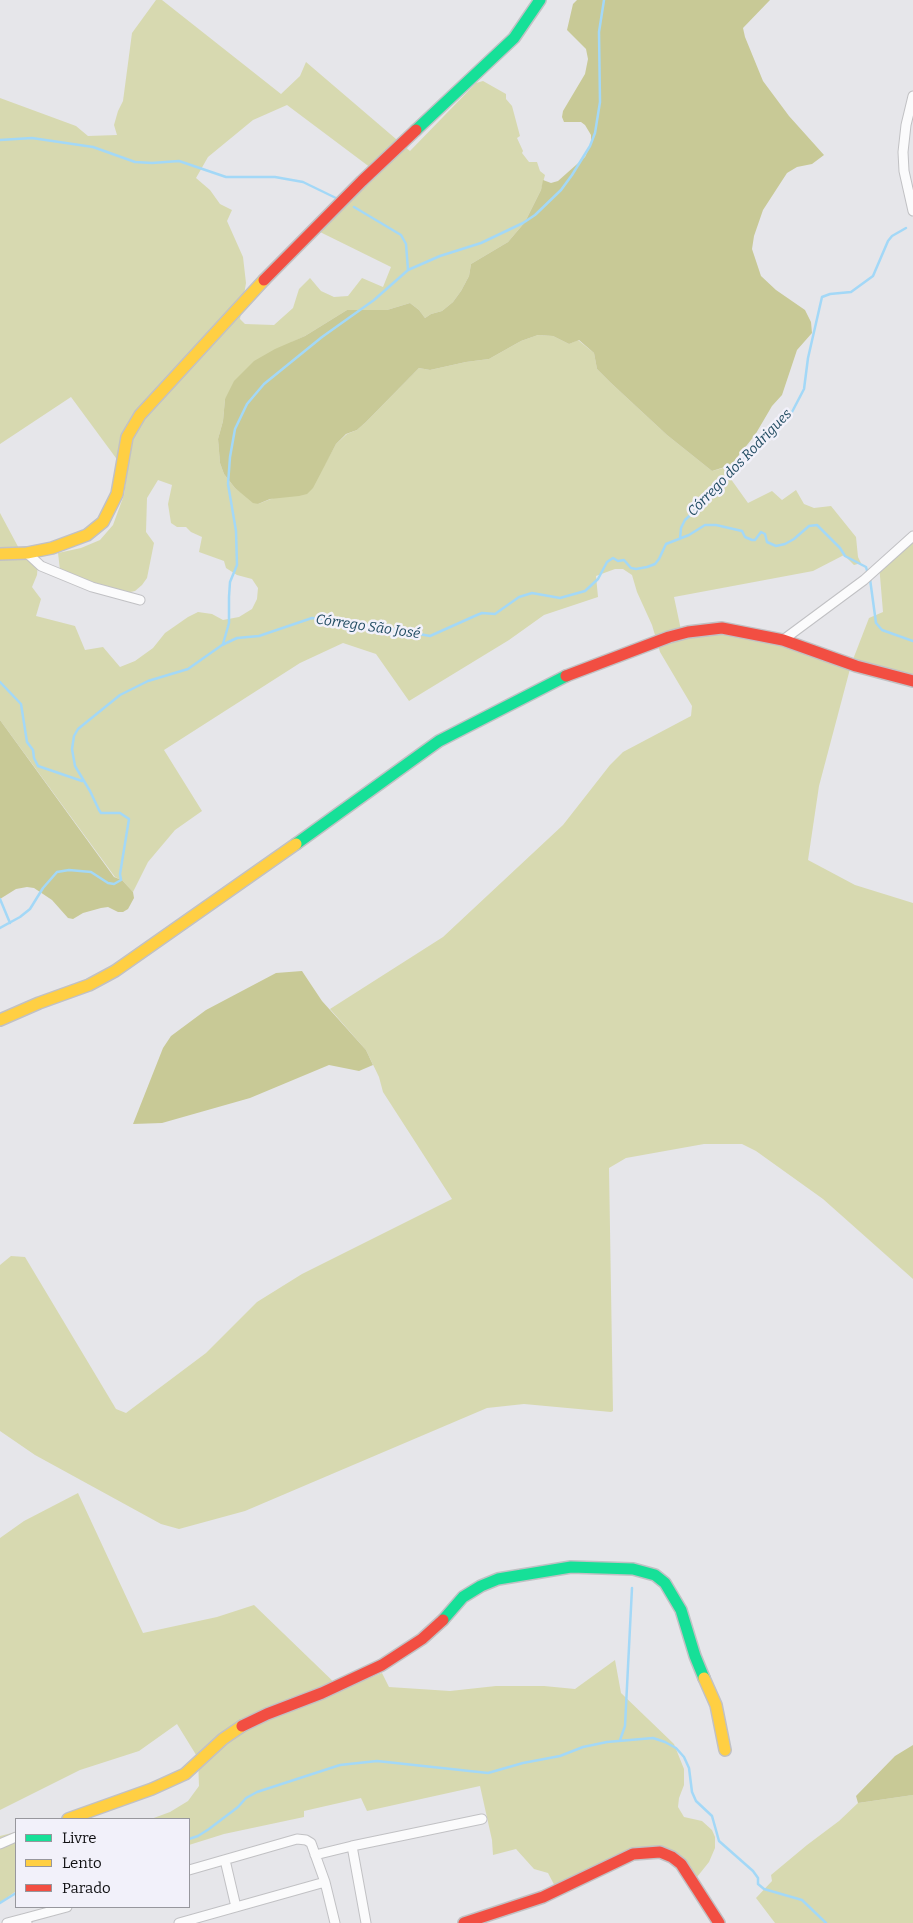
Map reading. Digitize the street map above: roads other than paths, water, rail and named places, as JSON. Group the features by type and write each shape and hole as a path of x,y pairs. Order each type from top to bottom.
{"street":[{"path":"0,554 27,553 52,548 87,535 103,522 116,494 127,437 140,415 247,298 362,181 514,38 540,0"},
{"path":"913,96 906,125 903,152 904,171 913,211"},
{"path":"783,640 864,580 913,536"},
{"path":"27,553 41,566 92,588 140,600"},
{"path":"0,1020 88,985 115,970 227,894 439,741 575,671 669,637 707,629 738,630 783,640 856,666 913,681"},
{"path":"71,1818 152,1789 185,1774 223,1739 242,1726 267,1714 322,1693 382,1665 422,1639 437,1626 463,1597 481,1586 498,1579 571,1567 633,1569 655,1575 665,1583 681,1610 694,1656 716,1705 725,1750"},
{"path":"315,1855 482,1819"},
{"path":"0,1844 15,1837"},
{"path":"190,1870 297,1839 306,1840 311,1843 325,1882 335,1923"},
{"path":"352,1846 366,1923"},
{"path":"464,1923 543,1897 633,1854 660,1852 672,1857 681,1864 719,1923"},
{"path":"226,1860 236,1907"},
{"path":"179,1923 325,1882"},
{"path":"7,1923 26,1921 64,1908"}],"waterway":[{"path":"223,644 229,623 230,582 237,565 236,531 228,484 230,457 235,429 247,404 264,384 322,337 374,300 408,270 440,256 481,243 523,223 535,215 561,190 590,146 595,133 600,102 599,32 604,0"},
{"path":"0,140 32,138 93,147 135,162 179,161 226,177 275,177 303,182 338,199"},
{"path":"354,207 401,235 406,244 408,270"},
{"name":"Córrego dos Rodrigues","path":"680,539 681,528 685,520 717,490 761,438 773,430 792,412 804,389 808,358 822,297 830,294 851,292 873,276 888,241 892,236 906,228"},
{"name":"Córrego São José","path":"0,928 30,909 43,888 57,872 69,870 91,872 108,883 114,884 121,880 120,874 129,819 120,813 101,813 99,810 75,766 72,749 74,736 78,729 120,695 148,681 188,669 222,645 237,638 259,636 312,618 430,636 482,613 495,614 519,597 532,593 560,598 585,591 598,579 607,562 613,558 618,561 624,560 631,568 636,569 655,564 666,544 689,535 705,525 716,525 742,531 745,537 752,540 755,540 761,532 765,534 767,542 776,546 794,539 809,526 817,525 840,548 845,556 866,567 868,574"},
{"name":"Córrego São José","path":"870,579 876,623 882,630 913,641"},
{"path":"0,682 21,704 27,742 33,750 38,766 82,781"},
{"path":"0,899 10,923"},
{"path":"620,1740 625,1726 632,1588"},
{"path":"190,1839 209,1829 238,1807 246,1798 257,1792 340,1765 377,1761 488,1773 523,1763 560,1756 583,1747 607,1742 653,1738 676,1748 684,1757 689,1768 692,1792 696,1801 712,1816 719,1841 753,1871 758,1878 758,1884 764,1889 802,1900 826,1923"},
{"path":"0,1903 15,1894"}]}
